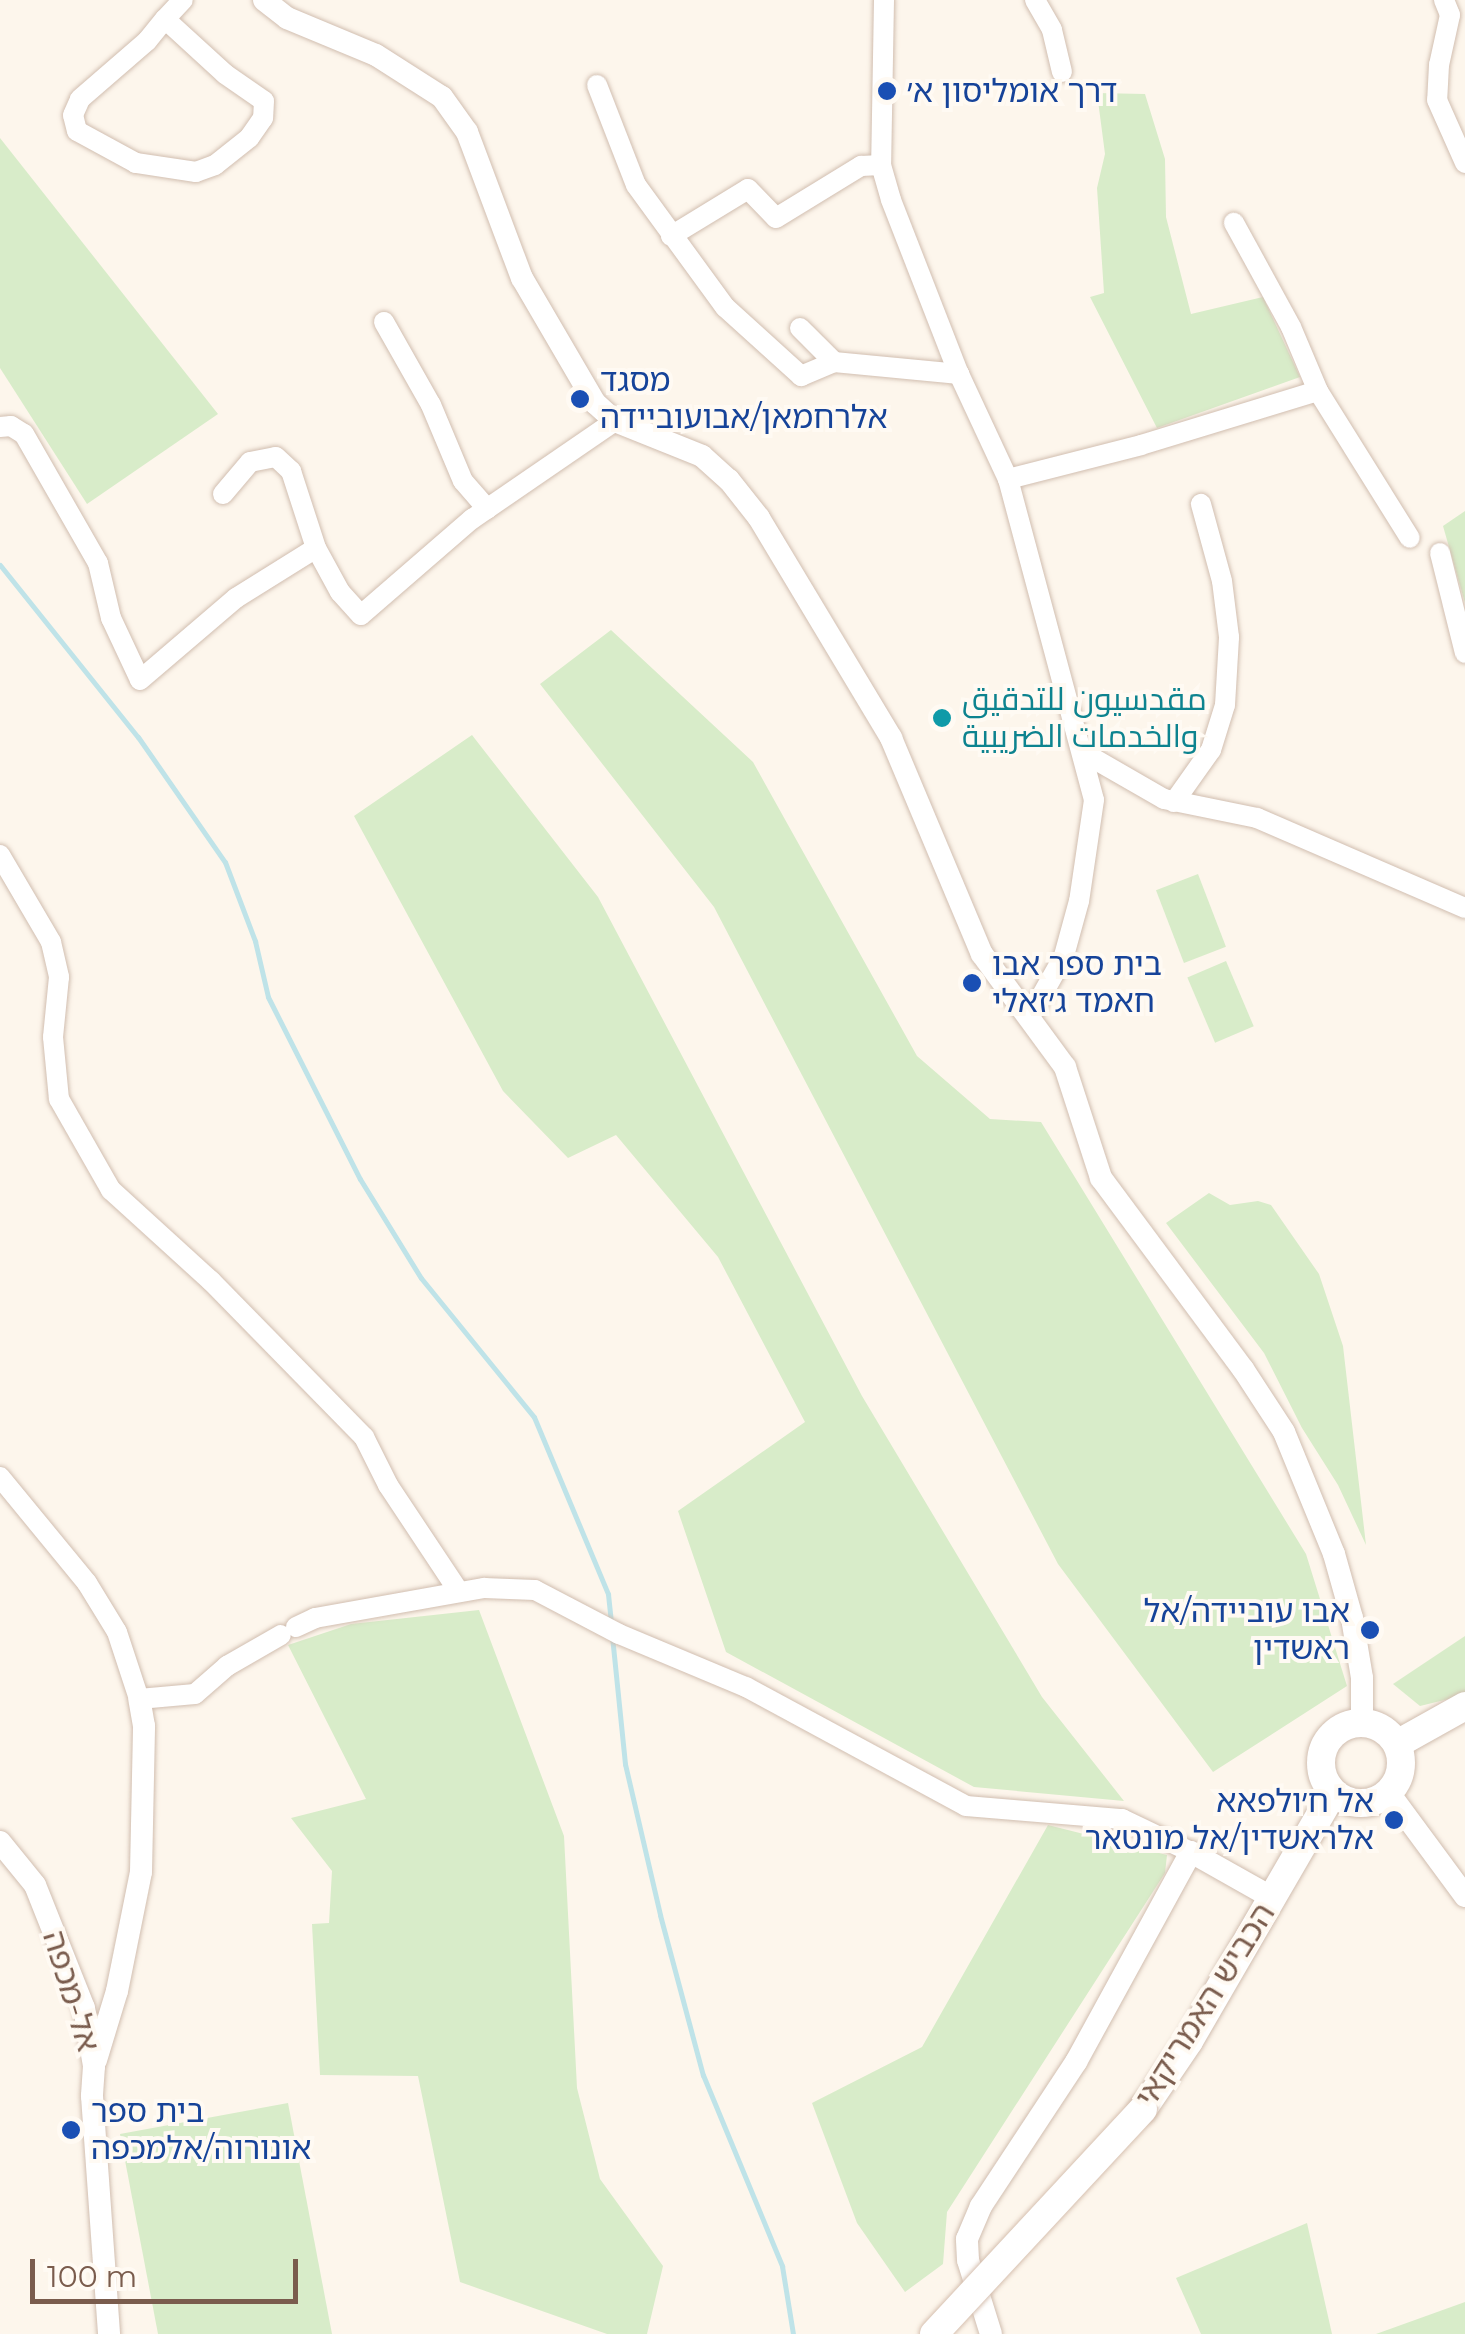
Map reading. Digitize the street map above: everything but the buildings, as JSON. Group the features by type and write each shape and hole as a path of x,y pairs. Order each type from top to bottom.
{"main road":[{"path":"1397,1744 1465,1706"},
{"path":"1362,1722 1382,1728 1397,1744 1401,1770 1389,1792 1367,1803 1343,1800 1333,1793 1320,1768 1321,1754 1336,1731 1362,1722"},
{"name":"הכביש האמריקאי","path":"934,2334 1143,2109 1189,2041 1333,1793"}],"street":[{"path":"165,19 224,74 264,101 263,118 249,138 215,165 196,172 136,163 93,141 74,124 80,99 147,41 165,19 183,0"},
{"path":"264,0 288,18 376,55 442,97 467,132 522,278 595,403 615,421 702,456 759,518 862,685 914,784 982,954 1065,1067 1101,1178 1243,1369 1284,1432 1334,1554 1352,1618 1362,1678 1362,1722"},
{"path":"884,0 881,165 890,200 959,374 1008,479 1094,800 1080,901 1057,971 1029,1018"},
{"path":"1036,0 1052,30 1062,72"},
{"path":"1453,7 1439,65 1437,100 1465,163"},
{"path":"597,85 636,185 671,236 725,306 801,376 834,362 959,374"},
{"path":"671,236 748,188 776,218 861,166 881,165"},
{"path":"1234,223 1290,327 1318,390 1410,538"},
{"path":"384,322 431,405 463,481 487,508"},
{"path":"800,328 834,362"},
{"path":"1008,479 1141,445 1318,390"},
{"path":"223,494 250,462 276,457 290,470 316,548 340,592 361,615 487,508 615,421"},
{"path":"0,427 12,426 24,434 98,563 111,618 140,680 236,598 316,548"},
{"path":"1174,802 1212,750 1226,704 1230,637 1222,581 1201,504"},
{"path":"1440,553 1465,653"},
{"path":"1084,753 1136,786 1174,802 1256,818 1465,908"},
{"path":"0,855 52,942 58,977 53,1037 59,1099 111,1190 211,1281 364,1437 388,1485 459,1592"},
{"path":"0,1477 87,1583 117,1632 144,1726 141,1872 117,1991 94,2066"},
{"path":"139,1699 195,1694 228,1666 315,1618 484,1588 535,1590 619,1634 746,1687 966,1806 1122,1819 1271,1897"},
{"path":"1389,1792 1465,1896"},
{"name":"אל-מכפה","path":"0,1842 34,1884 84,2008 94,2066 92,2096 109,2334"},
{"path":"991,2334 968,2260 967,2239 980,2206 1076,2062 1191,1852"}],"green space":[{"path":"1097,93 1145,94 1165,159 1166,217 1191,314 1263,297 1300,377 1157,428 1090,297 1104,293 1097,188 1105,154"},
{"path":"0,138 218,414 87,504 0,368"},
{"path":"1465,511 1465,603 1443,526"},
{"path":"611,630 753,762 917,1056 990,1119 1041,1122 1306,1554 1347,1686 1213,1772 1058,1564 714,907 540,684"},
{"path":"472,735 598,897 862,1396 1042,1697 1124,1801 974,1787 726,1652 678,1511 805,1422 718,1257 616,1135 568,1158 503,1091 354,816"},
{"path":"1198,874 1226,947 1184,963 1156,890"},
{"path":"1226,961 1254,1026 1215,1043 1187,977"},
{"path":"1209,1193 1230,1205 1258,1201 1271,1205 1319,1274 1343,1346 1366,1545 1338,1485 1302,1428 1264,1353 1166,1223"},
{"path":"479,1610 564,1836 577,2088 600,2179 663,2266 647,2334 607,2334 460,2282 418,2076 320,2075 312,1924 329,1923 332,1871 291,1818 366,1799 288,1645 351,1624"},
{"path":"1465,1636 1465,1695 1420,1706 1393,1684"},
{"path":"1048,1825 1167,1855 1165,1873 947,2212 943,2264 905,2292 857,2223 812,2103 922,2047"},
{"path":"288,2103 332,2334 158,2334 120,2134"},
{"path":"1307,2223 1332,2334 1201,2334 1176,2278"},
{"path":"1465,2302 1465,2334 1376,2334"}],"waterway":[{"path":"0,565 138,737 225,862 255,941 268,997 360,1179 421,1278 534,1417 608,1594 611,1625"},
{"path":"612,1636 625,1764 660,1915 703,2075 782,2266 793,2334"}],"place":[{"name":"דרך אומליסון א׳","path":"887,91"},
{"name":"מסגד אלרחמאן/אבועוביידה","path":"580,399"},
{"name":"مقدسيون للتدقيق والخدمات الضريبية","path":"942,718"},
{"name":"בית ספר אבו חאמד ג׳זאלי","path":"972,983"},
{"name":"אבו עוביידה/אל ראשדין","path":"1370,1630"},
{"name":"אל ח׳ולפאא אלראשדין/אל מונטאר","path":"1394,1820"},
{"name":"בית ספר אונורוה/אלמכפה","path":"71,2130"}]}
